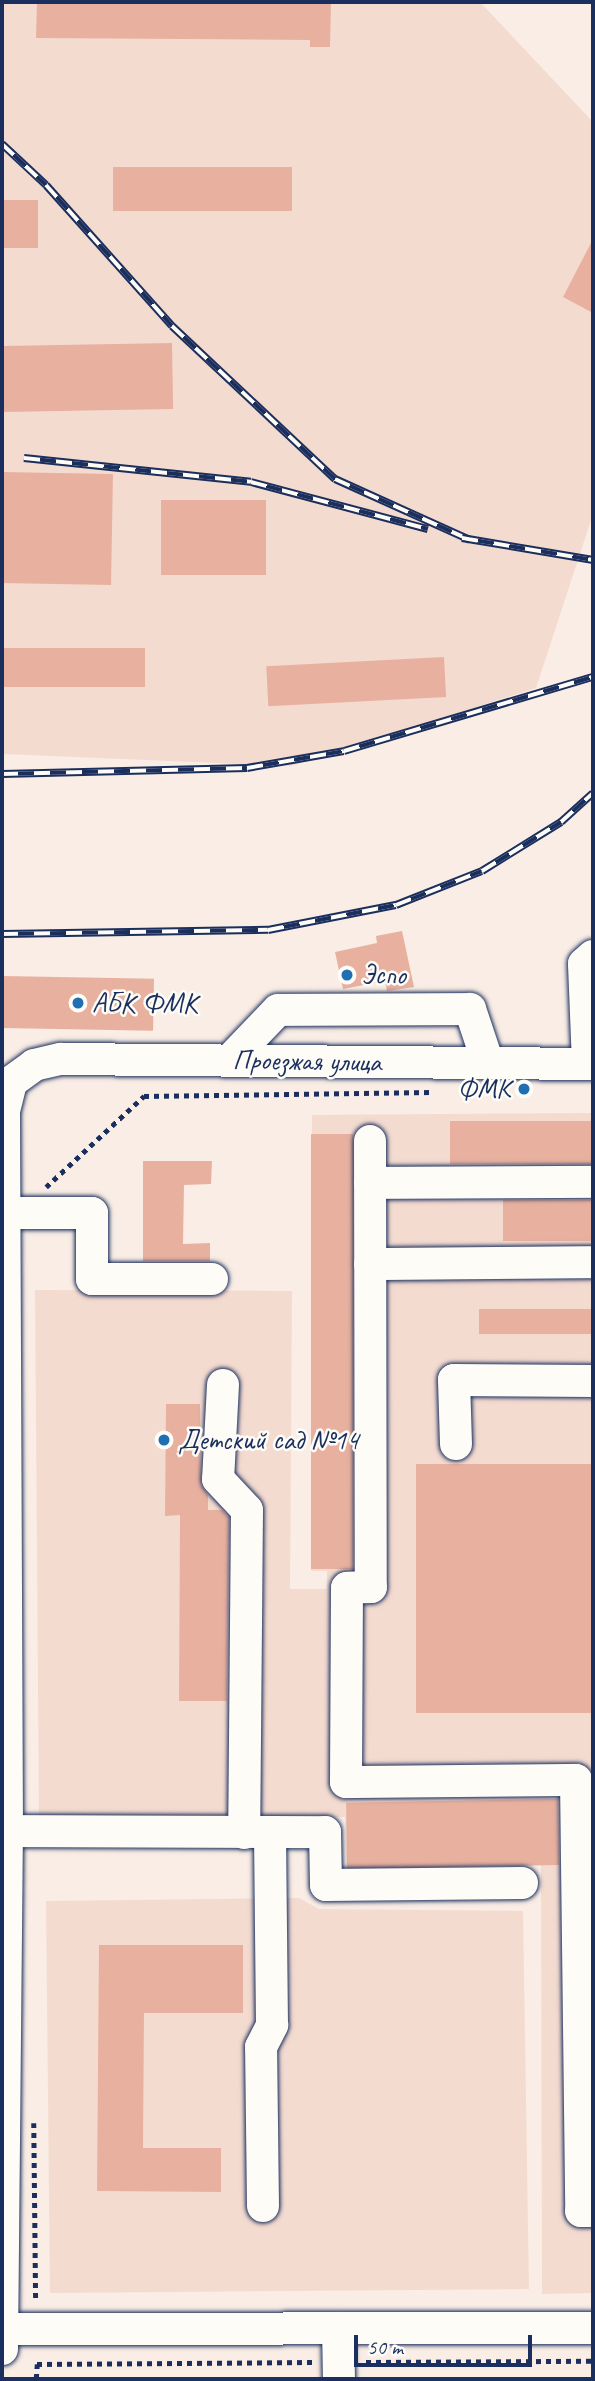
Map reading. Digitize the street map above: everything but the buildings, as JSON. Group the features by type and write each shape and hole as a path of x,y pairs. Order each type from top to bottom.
{"street":[{"path":"591,1064 584,964 593,956"},
{"path":"230,1060 278,1010 471,1009 488,1063"},
{"name":"Проезжая улица","path":"13,1072 61,1059 591,1064"},
{"path":"2,2349 4,1247 18,1213 5,1096 13,1072"},
{"path":"370,1141 371,1587 347,1588 346,1782 576,1780 582,2211 593,2211"},
{"path":"370,1183 593,1182"},
{"path":"18,1213 92,1213 92,1279 212,1279"},
{"path":"370,1264 593,1262"},
{"path":"456,1444 454,1380 593,1381"},
{"path":"223,1385 218,1479 247,1510 257,1833 272,2025 261,2047 263,2206"},
{"path":"5,1831 325,1832 326,1885 522,1883"},
{"path":"338,2328 338,2371"},
{"path":"2,2329 593,2328"}],"path":[{"path":"18,1213 144,1096 435,1092"},
{"path":"34,2110 35,2302"},
{"path":"36,2379 37,2364 338,2371 593,2361"}],"shaded area":[{"path":"2,2 480,2 593,122 593,514 536,688 291,766 2,754"},
{"path":"593,1113 593,2293 542,2294 541,1865 346,1866 345,1817 39,1819 35,1290 292,1291 290,1589 327,1589 327,1571 311,1571 312,1115"},
{"path":"299,1898 319,1909 523,1911 529,2289 50,2293 46,1901"}],"railway":[{"path":"2,144 46,185 172,326 335,479 470,540"},
{"path":"24,458 251,482 428,529"},
{"path":"462,538 593,560"},
{"path":"2,774 247,768 344,751 593,677"},
{"path":"2,934 268,930 396,905 482,871 561,822 593,793"}],"place":[{"name":"Эспо","path":"347,975"},
{"name":"АБК ФМК","path":"78,1003"},
{"name":"ФМК","path":"524,1089"},
{"name":"Детский сад №14","path":"164,1440"}]}
